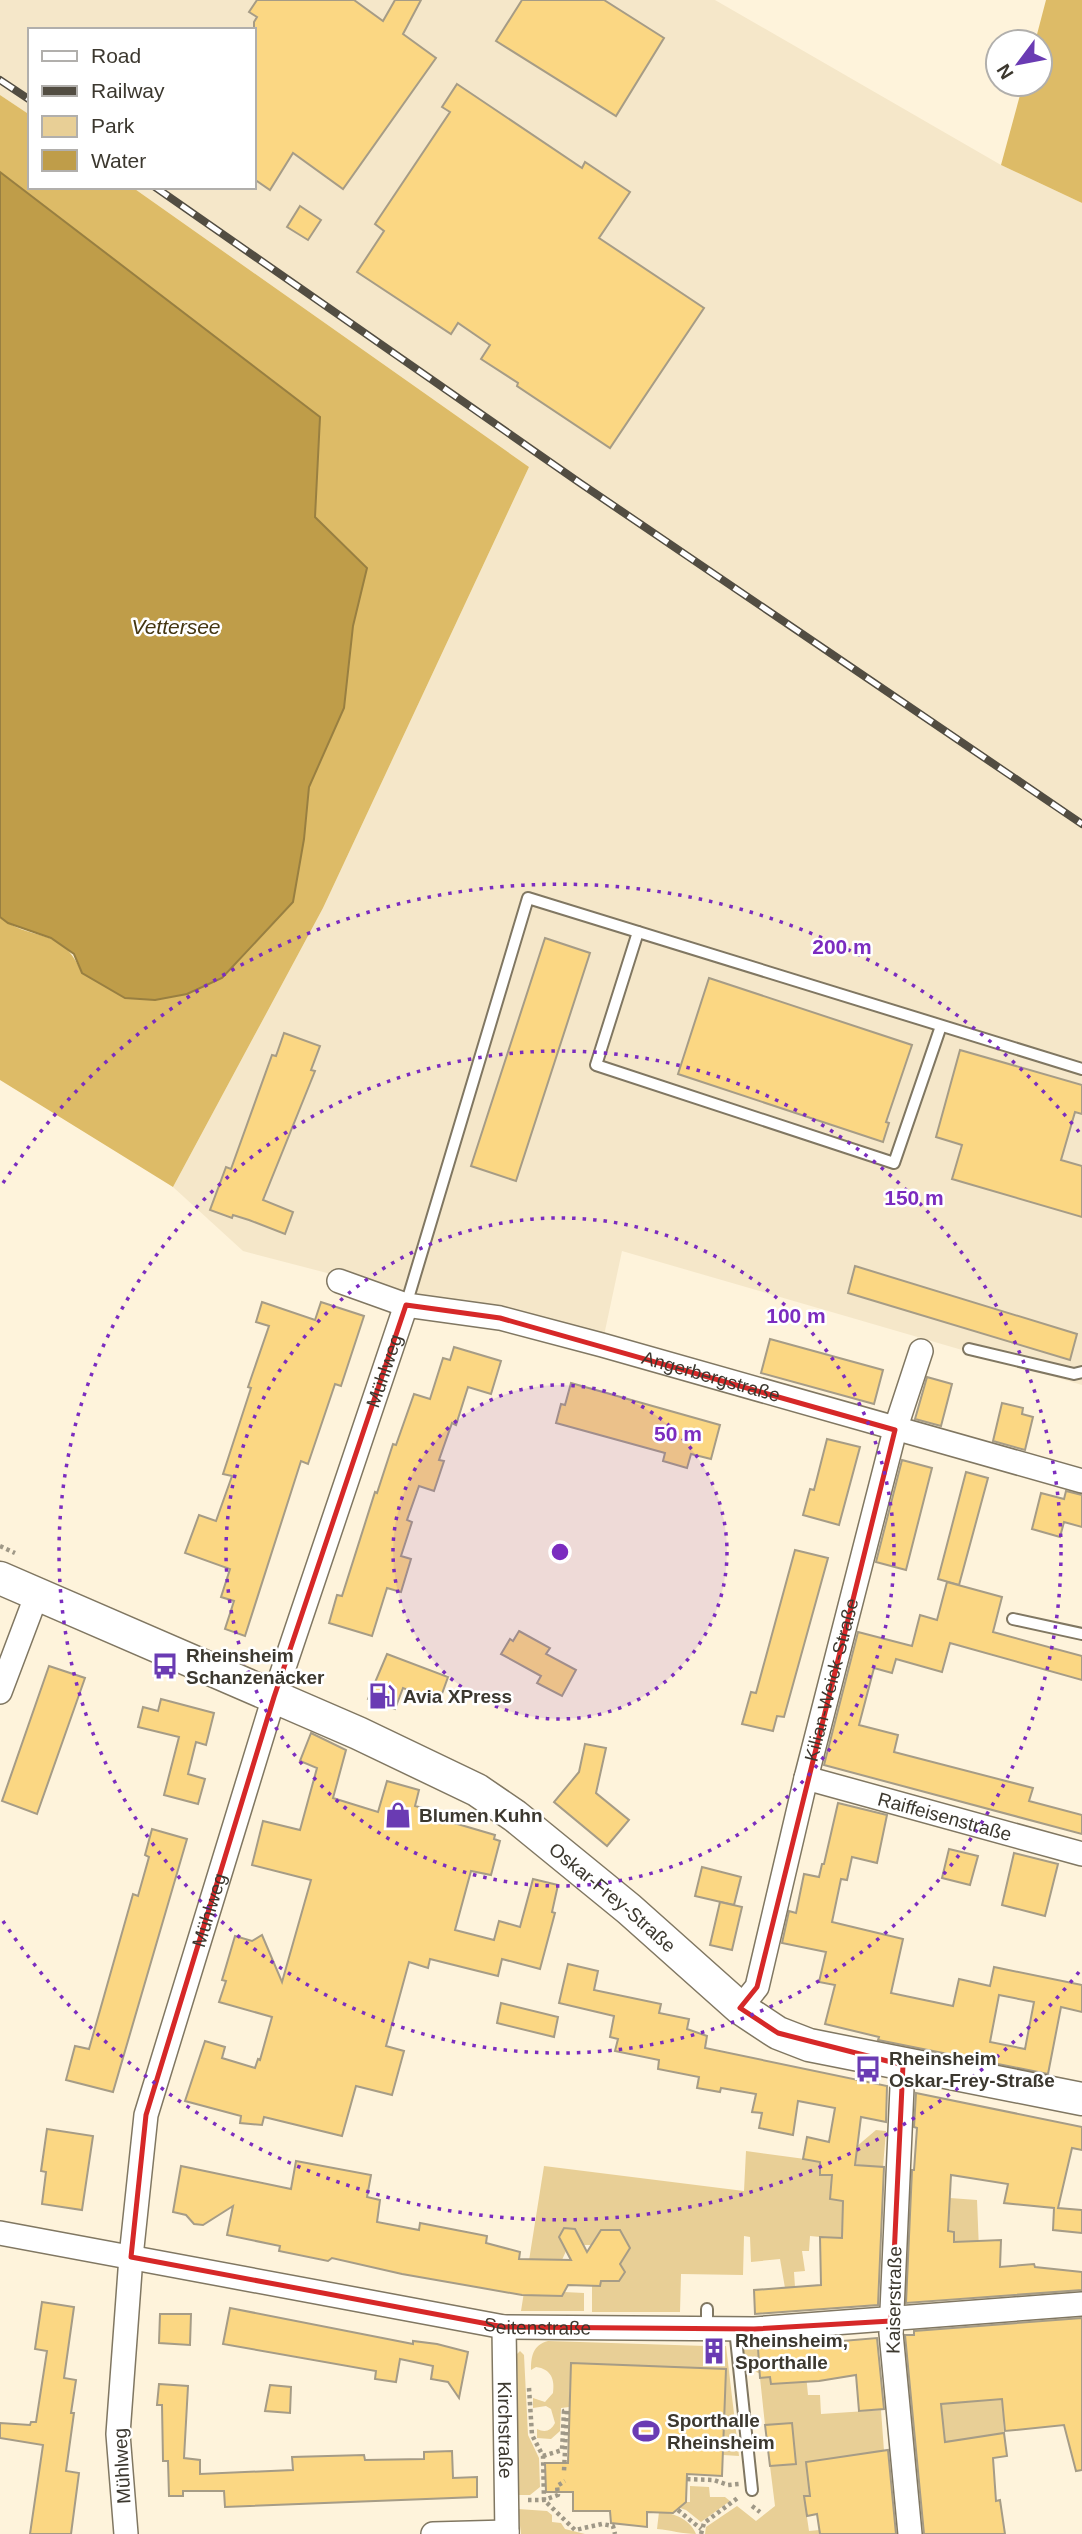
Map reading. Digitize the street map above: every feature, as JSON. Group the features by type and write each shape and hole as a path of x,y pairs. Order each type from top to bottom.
{"street":[{"name":"Angerbergstraße","path":"339,1281 406,1305 500,1318 602,1345 1082,1481"},
{"name":"Mühlweg","path":"126,2534 118,2434 131,2257 146,2115 274,1697 406,1305"},
{"name":"Kilian-Weick-Straße","path":"740,2008 757,1987 806,1778 895,1430 921,1351"},
{"name":"Oskar-Frey-Straße","path":"0,1578 428,1765 477,1790 515,1816 629,1909 740,2008 778,2033 809,2045 1082,2099"},
{"path":"0,1692 37,1594"},
{"name":"Raiffeisenstraße","path":"806,1778 1082,1854"},
{"name":"Kaiserstraße","path":"903,2065 891,2320 910,2534"},
{"name":"Seitenstraße","path":"0,2232 504,2327 707,2319 736,2329 891,2320 1082,2304"},
{"name":"Kirchstraße","path":"504,2327 507,2533"},
{"path":"433,2534 507,2533"}],"lane":[{"path":"406,1305 528,898 1082,1069"},
{"path":"638,932 596,1065 894,1163 942,1026"},
{"path":"969,1349 1074,1374 1082,1372"},
{"path":"1013,1619 1082,1634"},
{"path":"736,2329 752,2490"}],"path":[{"path":"529,2379 532,2435 543,2456 544,2500 575,2530 589,2531 602,2524 613,2526 615,2534"},
{"path":"543,2456 562,2450 564,2410 567,2410 564,2471"},
{"path":"678,2510 701,2531 704,2523 740,2496 743,2484 728,2485 714,2480 687,2479"},
{"path":"544,2500 558,2495 557,2486 565,2481"}],"highlighted area":[{"path":"406,1305 500,1318 895,1430 757,1987 740,2008 778,2033 903,2065 891,2321 754,2329 504,2327 131,2257 146,2115 274,1697"}],"shaded area":[{"path":"0,0 715,0 1001,165 1082,203 1082,1385 622,1251 602,1345 243,1251 173,1187 323,908 529,467 135,189 256,189 256,28 28,28 28,114 0,95"},
{"path":"1046,0 1082,0 1082,203 1001,165 1019,98 1054,98 1054,28 1039,28"},
{"path":"0,95 28,114 28,189 135,189 529,467 323,908 173,1187 0,1080 0,917 12,925 56,941 74,958 82,973 293,902 304,839 309,787 344,708 353,626 367,568 315,518 320,417 0,172"}],"green space":[{"path":"876,2130 886,2131 883,2167 853,2164 856,2147"},
{"path":"746,2151 820,2161 820,2175 832,2176 831,2186 844,2188 842,2239 810,2236 809,2251 802,2251 805,2271 794,2272 795,2287 785,2288 780,2259 751,2262 750,2237 744,2236 743,2275 681,2274 680,2312 592,2312 592,2286 600,2286 601,2281 619,2281 625,2272 620,2264 630,2248 620,2230 601,2230 591,2245 583,2245 575,2229 564,2228 559,2237 566,2251 562,2260 545,2259 534,2278 564,2292 584,2293 584,2311 521,2311 544,2166 744,2191"},
{"path":"950,2198 977,2200 979,2250 954,2242 954,2232 946,2231"},
{"path":"548,2341 706,2346 707,2355 721,2355 722,2346 726,2346 739,2456 723,2455 725,2369 571,2363 569,2407 561,2408 560,2431 551,2439 537,2438 537,2429 548,2430 555,2423 551,2409 546,2406 533,2408 533,2398 545,2402 553,2393 553,2383 548,2372 536,2367 531,2370 534,2352 539,2345"},
{"path":"935,2345 1002,2399 1004,2433 945,2442"},
{"path":"742,2348 758,2348 760,2374 744,2365"},
{"path":"520,2351 524,2355 528,2435 539,2458 540,2487 530,2495 519,2495 517,2354"},
{"path":"806,2374 808,2395 820,2395 821,2414 881,2410 884,2451 856,2455 857,2477 806,2462 810,2496 804,2497 809,2531 819,2530 820,2534 705,2534 706,2527 737,2506 756,2521 775,2506 770,2466 796,2464 765,2425 760,2378"},
{"path":"690,2486 709,2487 710,2497 725,2497 730,2501 701,2522 680,2508 690,2502"},
{"path":"518,2509 547,2511 552,2515 552,2522 561,2523 565,2529 585,2534 521,2534"},
{"path":"659,2512 681,2518 690,2524 696,2534 657,2529"}],"water":[{"name":"Vettersee","path":"0,172 320,417 315,517 367,568 353,626 344,708 309,787 304,839 293,902 222,978 187,994 155,1000 125,998 82,973 74,954 51,938 8,923 0,917"}],"building":[{"path":"257,0 354,0 383,21 395,0 421,0 403,34 436,58 343,189 293,153 270,190 256,180 254,22 257,17 249,12"},
{"path":"522,0 604,0 664,38 616,116 496,41"},
{"path":"457,84 582,168 585,162 630,192 599,238 704,308 610,448 481,359 490,345 458,323 451,334 357,272 384,231 375,224 450,112 442,107"},
{"path":"300,206 321,220 308,240 287,227"},
{"path":"545,938 590,953 516,1181 471,1166"},
{"path":"709,978 912,1045 886,1122 889,1123 883,1142 678,1074"},
{"path":"284,1033 320,1046 311,1070 315,1071 263,1200 293,1212 285,1234 249,1220 233,1215 232,1218 210,1210 226,1167 231,1169 272,1055 276,1056"},
{"path":"960,1050 1082,1085 1082,1114 1075,1112 1061,1160 1082,1166 1082,1217 952,1179 962,1145 936,1137"},
{"path":"855,1266 1077,1334 1070,1360 848,1293"},
{"path":"262,1302 315,1320 321,1302 364,1316 341,1386 335,1384 308,1464 301,1461 245,1636 225,1629 234,1601 221,1597 230,1569 185,1553 199,1515 216,1521 232,1476 223,1474 269,1326 256,1322"},
{"path":"770,1339 883,1370 874,1404 761,1373"},
{"path":"454,1347 501,1361 491,1394 468,1387 456,1425 452,1423 439,1460 444,1461 434,1491 419,1486 407,1520 412,1522 401,1556 411,1559 401,1592 387,1588 372,1636 329,1623 337,1595 342,1596 375,1492 377,1493 393,1444 396,1445 414,1394 430,1399 443,1358 450,1360"},
{"path":"927,1377 952,1384 941,1426 915,1419"},
{"path":"571,1383 720,1425 711,1459 691,1454 687,1468 663,1461 665,1453 556,1423 561,1404 565,1405"},
{"path":"1002,1403 1023,1408 1022,1414 1033,1417 1025,1450 993,1441"},
{"path":"827,1439 860,1447 839,1525 803,1515 810,1489 814,1490"},
{"path":"902,1460 932,1468 906,1570 876,1562"},
{"path":"966,1472 988,1478 959,1585 938,1579"},
{"path":"1066,1491 1082,1495 1082,1527 1064,1522 1060,1537 1032,1529 1041,1493 1064,1499"},
{"path":"795,1550 828,1558 784,1717 777,1716 773,1731 742,1724 751,1692 756,1693"},
{"path":"947,1582 1002,1597 993,1632 1082,1656 1082,1680 950,1643 942,1672 896,1659 892,1673 874,1668 859,1725 898,1735 894,1752 1033,1788 1029,1801 1082,1815 1082,1834 824,1765 858,1632 912,1646 920,1615 937,1620"},
{"path":"519,1631 550,1648 546,1654 576,1670 562,1696 537,1683 541,1676 501,1654 510,1639 513,1641"},
{"path":"387,1654 448,1677 439,1702 403,1688 395,1709 368,1699"},
{"path":"49,1666 85,1678 37,1814 2,1801"},
{"path":"161,1699 214,1713 206,1745 196,1742 188,1774 205,1779 198,1804 164,1795 179,1737 138,1727 143,1707 158,1711"},
{"path":"311,1733 346,1750 333,1798 378,1812 387,1781 419,1790 415,1806 446,1814 444,1820 495,1835 494,1839 500,1841 491,1875 471,1871 455,1930 494,1940 499,1921 520,1927 533,1879 558,1885 552,1912 555,1913 540,1969 502,1959 498,1976 430,1959 428,1968 409,1962 386,2046 404,2051 392,2095 356,2086 342,2136 264,2117 262,2125 240,2123 241,2116 185,2101 205,2041 225,2047 222,2058 255,2068 258,2059 260,2060 272,2017 219,2002 226,1981 222,1980 235,1936 252,1941 262,1935 282,1982 311,1880 252,1865 263,1821 300,1830 317,1768 300,1761"},
{"path":"585,1744 606,1748 596,1793 629,1820 607,1846 554,1802 579,1772"},
{"path":"838,1803 887,1815 877,1863 852,1857 847,1880 841,1879 832,1922 903,1939 891,1993 953,2006 959,1979 990,1986 994,1967 1082,1985 1082,2012 1061,2007 1048,2074 878,2040 879,2037 825,2024 835,1985 819,1982 826,1952 782,1943 789,1911 796,1913 804,1874 819,1877","holes":["999,1995 1034,2002 1025,2049 990,2042"]},
{"path":"152,1829 187,1839 113,2092 66,2080 75,2046 89,2049 133,1894 138,1896 149,1857 145,1855"},
{"path":"949,1849 978,1856 970,1885 942,1878"},
{"path":"1014,1853 1058,1864 1045,1916 1002,1905"},
{"path":"702,1867 741,1877 734,1905 695,1896"},
{"path":"720,1902 742,1907 732,1950 710,1945"},
{"path":"568,1964 598,1971 594,1990 661,2004 659,2013 689,2019 687,2029 707,2036 705,2048 887,2086 886,2122 861,2117 855,2165 884,2167 878,2305 755,2314 754,2290 821,2285 820,2237 842,2238 843,2201 830,2199 832,2175 820,2175 820,2162 803,2159 807,2137 829,2142 835,2108 798,2101 793,2135 759,2128 762,2113 752,2112 756,2094 721,2088 720,2092 697,2088 699,2077 658,2069 659,2060 615,2051 618,2039 610,2037 614,2016 559,2003"},
{"path":"501,2003 558,2017 554,2037 497,2023"},
{"path":"916,2093 1082,2127 1082,2150 1072,2148 1058,2208 1082,2210 1082,2233 1053,2230 1054,2208 1004,2203 1008,2184 951,2175 948,2231 954,2232 954,2242 1001,2240 1000,2267 1034,2264 1035,2267 1082,2272 1082,2290 906,2303 912,2170 917,2128 914,2127"},
{"path":"47,2129 93,2136 82,2210 42,2204 46,2172 41,2171"},
{"path":"296,2161 371,2175 367,2197 380,2200 377,2222 419,2230 420,2223 487,2236 486,2243 520,2252 519,2259 571,2260 559,2237 564,2228 575,2229 587,2252 601,2230 620,2230 630,2248 620,2264 625,2272 619,2281 601,2281 600,2286 568,2285 562,2296 522,2295 402,2274 332,2258 328,2261 279,2251 280,2246 227,2235 233,2206 203,2225 194,2224 186,2215 173,2212 181,2166 291,2189"},
{"path":"42,2302 74,2307 64,2378 76,2380 66,2471 79,2473 71,2534 30,2534 43,2445 0,2438 0,2423 30,2425 31,2422 36,2422 47,2351 35,2349"},
{"path":"230,2308 413,2344 413,2341 437,2344 468,2352 459,2398 448,2382 431,2379 433,2366 400,2359 396,2382 375,2379 376,2371 223,2344"},
{"path":"160,2314 191,2314 190,2345 159,2343"},
{"path":"1082,2318 1082,2470 1076,2471 1064,2425 1005,2431 1002,2399 941,2404 945,2442 1004,2433 1007,2456 993,2458 996,2501 1000,2500 1005,2534 924,2534 905,2335 914,2335 914,2331"},
{"path":"877,2338 884,2409 859,2411 856,2375 771,2384 770,2377 760,2378 758,2348"},
{"name":"Sporthalle Rheinsheim","path":"571,2363 726,2369 722,2476 687,2474 686,2502 673,2513 647,2512 647,2527 611,2523 610,2511 573,2511 573,2492 546,2492 545,2463 568,2463"},
{"path":"159,2384 188,2386 184,2458 200,2460 200,2474 293,2470 292,2457 364,2455 365,2460 424,2459 424,2452 452,2451 453,2478 477,2477 477,2497 225,2507 224,2491 183,2491 183,2496 169,2496 168,2461 163,2461 162,2405 157,2405"},
{"path":"270,2385 291,2387 290,2413 265,2411"},
{"path":"792,2423 796,2464 770,2466 765,2425"},
{"path":"888,2450 896,2534 820,2534 817,2514 807,2516 804,2496 810,2496 806,2462"}],"railway":[{"path":"0,80 28,99"},
{"path":"158,189 580,483 1082,824"}],"place":[{"name":"Rheinsheim Schanzenäcker","path":"165,1666"},
{"name":"Avia XPress","path":"382,1696"},
{"name":"Blumen Kuhn","path":"398,1815"},
{"name":"Rheinsheim Oskar-Frey-Straße","path":"868,2069"},
{"name":"Rheinsheim, Sporthalle","path":"714,2351"},
{"name":"Sporthalle Rheinsheim","path":"646,2431"}]}
